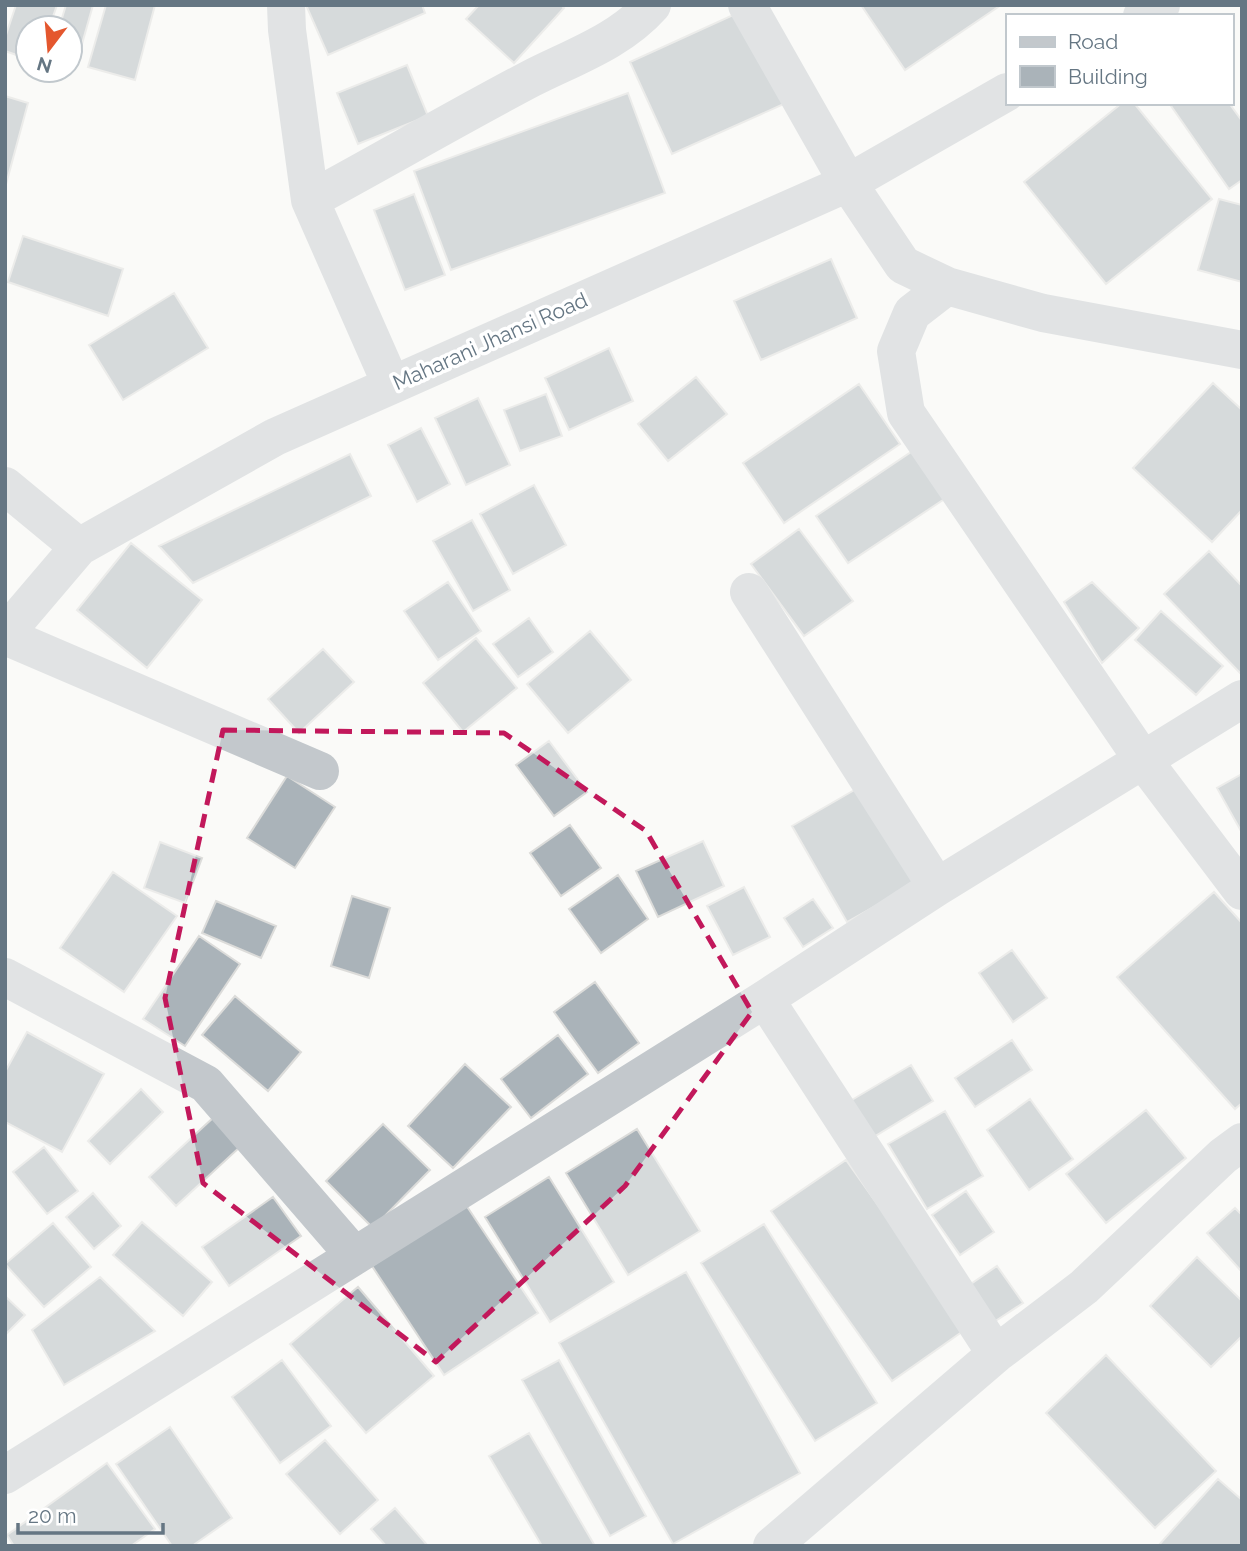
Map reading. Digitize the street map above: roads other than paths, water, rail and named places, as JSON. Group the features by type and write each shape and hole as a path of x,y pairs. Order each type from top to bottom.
{"street":[{"path":"286,5 310,200 391,384"},
{"path":"310,200 530,79 608,42 637,22 652,5"},
{"path":"747,5 848,183 903,265 947,286 1043,313 1242,350"},
{"path":"1145,14 1161,5"},
{"name":"Maharani Jhansi Road","path":"5,635 79,547 275,437 848,183 1006,93"},
{"path":"947,286 912,313 896,351 906,413 1143,760 1242,891"},
{"path":"5,486 79,547"},
{"path":"749,593 937,887"},
{"path":"5,635 320,771"},
{"path":"5,1475 765,999 937,887 1242,699"},
{"path":"5,977 206,1084 354,1255"},
{"path":"765,999 996,1354"},
{"path":"772,1546 996,1354 1084,1287 1236,1158"}]}
